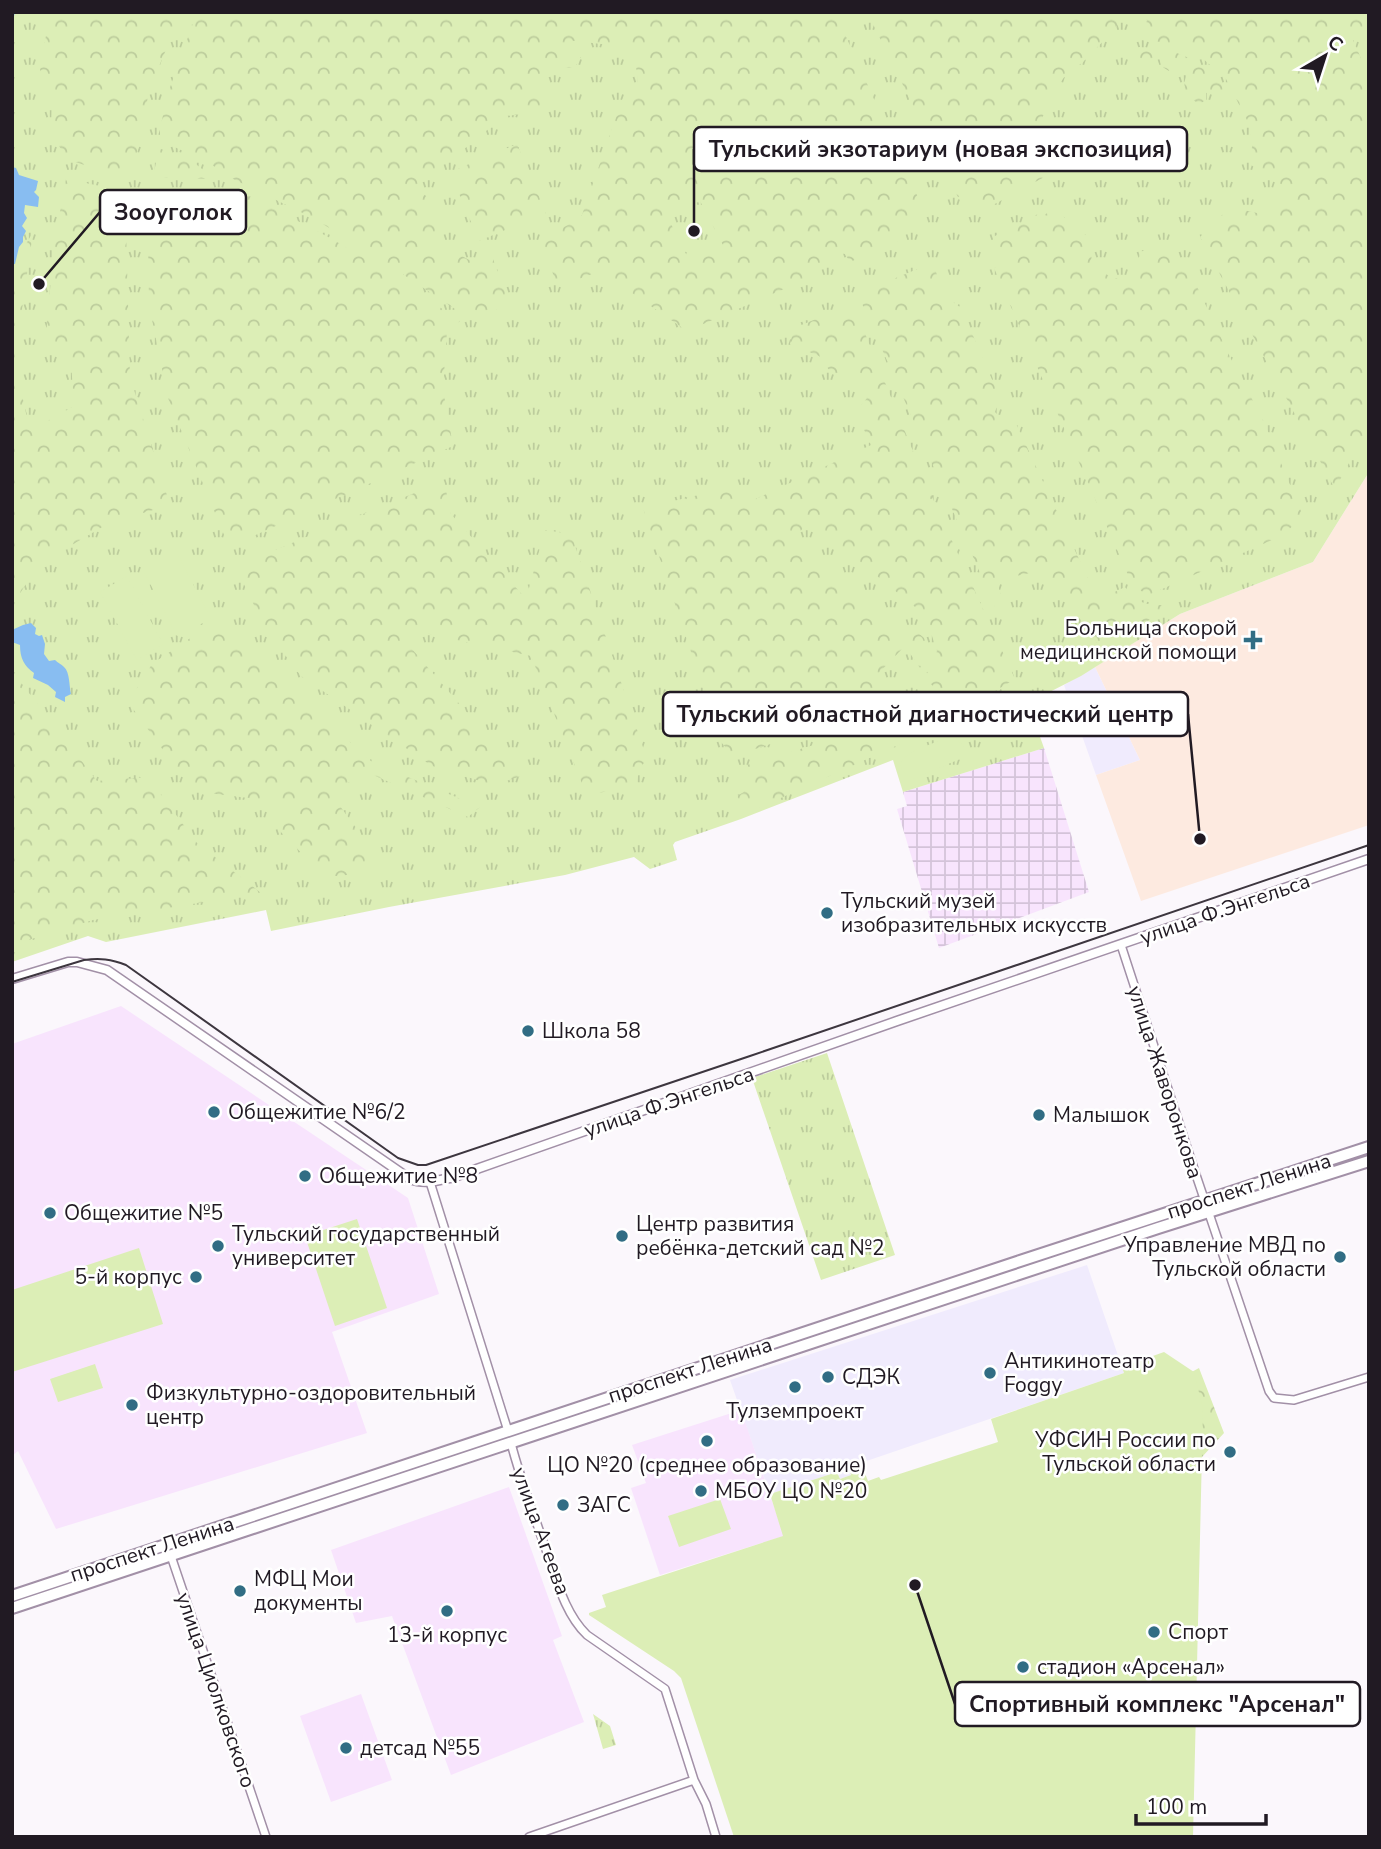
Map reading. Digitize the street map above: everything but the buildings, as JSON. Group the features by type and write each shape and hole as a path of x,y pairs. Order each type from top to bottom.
{"main road":[{"name":"проспект Ленина","path":"12,1608 511,1443 1207,1207 1369,1146"},
{"name":"проспект Ленина","path":"12,1596 995,1269 1369,1161"},
{"name":"улица Агеева","path":"508,1431 511,1443"},
{"name":"улица Циолковского","path":"167,1543 171,1556"}],"street":[{"name":"улица Ф.Энгельса","path":"430,1182 454,1177 1369,859"},
{"name":"улица Жаворонкова","path":"1121,945 1269,1391 1274,1398 1294,1400 1369,1377"},
{"path":"12,979 68,962 107,970 410,1180 430,1182"},
{"name":"улица Агеева","path":"430,1182 508,1431"},
{"name":"улица Агеева","path":"511,1443 518,1472 564,1600 577,1625 587,1635 665,1689 694,1780 706,1804 716,1837"},
{"name":"улица Циолковского","path":"171,1556 266,1837"},
{"path":"529,1837 694,1780"}],"shaded area":[{"name":"Больница скорой медицинской помощи","path":"1369,472 1369,825 1141,901 1096,775 1140,760 1095,667 1180,614 1313,562"},
{"path":"1095,667 1140,760 1096,775 1064,685"},
{"path":"1044,748 1089,892 939,948 897,809 907,806 903,792"},
{"name":"Тульский государственный университет","path":"121,1006 408,1198 439,1294 332,1332 367,1433 56,1529 18,1451 12,1456 12,1044"},
{"path":"1087,1265 1124,1373 849,1467 851,1475 840,1479 837,1472 770,1494 730,1380"},
{"name":"МБОУ ЦО №20","path":"741,1410 784,1536 660,1575 631,1488 646,1483 632,1445"},
{"path":"509,1487 562,1636 553,1640 584,1722 451,1775 392,1616 356,1623 331,1550"},
{"name":"детсад №55","path":"361,1694 392,1780 331,1802 300,1716"}],"green space":[{"path":"12,12 1369,12 1369,472 1313,562 1180,614 1081,676 1028,703 1044,748 903,792 893,760 675,842 673,845 677,860 650,869 634,857 565,875 271,931 266,910 106,942 88,936 12,962"},
{"path":"50,12 182,12 149,90 133,168 120,171 100,170 69,160 51,135 52,97 40,70"},
{"path":"197,12 835,12 924,211 897,226 898,241 850,262 845,254 838,253 823,261 819,274 687,331 600,271 558,287 540,240 582,215 622,100 638,83 635,57 610,45 566,40 581,58 574,68 554,67 545,77 541,89 544,106 525,114 506,116 463,150 444,156 436,170 421,178 420,190 432,202 437,221 438,242 443,255 456,263 460,255 471,261 493,259 510,305 470,319 313,218 160,140 168,93","holes":["700,201 724,247 691,264 668,218"]},
{"path":"867,12 1130,12 1123,14 1116,28 1083,62 1065,76 1047,101 1041,124 1040,156 1048,175 982,211 972,191 958,197"},
{"path":"1134,12 1369,12 1369,39 1364,42 1360,34 1352,38 1363,63 1369,61 1369,426 1335,489 1200,237 1230,207 1266,215 1285,187 1251,165 1252,146 1248,122 1226,79 1201,57 1160,42 1142,40 1147,20"},
{"path":"1140,47 1157,58 1151,69 1136,69 1130,60 1133,49"},
{"path":"1154,49 1172,51 1189,58 1185,64 1177,60 1169,71 1161,66 1159,54 1156,54"},
{"path":"1196,63 1226,89 1223,99 1210,90 1206,93 1206,100 1199,104 1183,93 1186,77"},
{"path":"517,144 546,213 479,241 450,172"},
{"path":"159,148 197,165 215,179 153,177"},
{"path":"66,179 125,191 130,377 170,505 109,523 38,565 12,606 12,268 33,232 13,373 22,395 30,431 74,406 70,347 45,347 54,244"},
{"path":"226,190 252,197 332,239 394,276 460,321 447,331 443,389 453,446 229,547 168,398 149,305 148,235 153,191 186,193"},
{"path":"1057,208 1093,241 1091,262 1110,277 1135,282 1140,252 1148,249 1165,251 1186,263 1264,422 1303,516 1283,535 1151,594 1141,591 1129,577 994,268 1006,262 993,237 1038,214 1040,217"},
{"path":"937,261 935,269 944,295 961,308 1000,398 995,412 1004,421 1013,417 1098,600 1125,587 1140,601 1161,605 1166,609 1101,651 1088,627 1077,616 1059,586 1039,571 1006,578 998,585 1006,614 999,616 860,299 866,297 864,291"},
{"path":"853,304 928,488 1015,679 959,713 925,678 937,651 925,615 809,521 788,546 907,640 915,630 924,638 930,650 920,668 905,646 873,679 881,702 821,728 733,756 721,742 643,508 733,487 747,503 871,445 856,412 867,398 853,371 832,374 819,356 790,344 794,328"},
{"path":"444,481 451,514 526,599 545,530 571,534 647,759 640,768 636,784 587,796 531,656 392,626 522,776 493,785 432,766 301,676 266,630 239,574 238,565"},
{"path":"175,549 211,619 177,636 141,566"},
{"path":"127,576 163,644 137,660 100,592"},
{"path":"217,620 372,762 480,807 468,817 371,774 328,790 380,860 368,873 325,877 274,825 288,803 193,791 128,702 152,664"},
{"path":"12,671 97,781 148,777 197,843 261,893 93,920 12,945"},
{"path":"921,694 943,715 940,726 761,807 744,809 737,796 744,792 737,768 827,741 885,715"},
{"path":"949,737 956,738 964,747 964,755 960,759 913,779 903,771 901,765 904,758"},
{"path":"827,1053 895,1255 821,1280 752,1078"},
{"path":"357,1219 387,1308 335,1326 305,1236"},
{"path":"139,1248 163,1324 12,1372 12,1290"},
{"path":"1164,1352 1194,1372 1203,1409 1193,1837 734,1837 681,1678 589,1615 606,1607 602,1595 783,1536 770,1494 837,1472 840,1479 851,1475 849,1467 861,1463 868,1481 879,1477 881,1480 998,1442 991,1419 1124,1373 1122,1367"},
{"path":"95,1364 103,1388 58,1402 50,1379"},
{"path":"1199,1368 1224,1433 1191,1469 1175,1381"},
{"path":"720,1499 731,1529 679,1547 668,1516"},
{"path":"593,1714 610,1726 616,1745 603,1749"}],"water":[{"path":"12,167 16,168 19,175 38,181 34,192 39,197 38,207 25,205 24,213 27,218 22,226 26,231 15,264 12,264"},
{"path":"31,623 36,628 35,634 42,635 44,654 49,661 55,660 67,672 71,694 65,697 65,702 55,697 56,692 48,685 33,678 34,673 22,658 20,645 12,642 12,630"}],"waterway":[{"path":"12,18 14,12"}],"tram line":[{"path":"12,982 84,960 105,959 126,965 398,1158 426,1165 1369,845"}],"place":[{"name":"Тульский экзотариум (новая экспозиция)","path":"694,231"},
{"name":"Зооуголок","path":"39,284"},
{"name":"Больница скорой медицинской помощи","path":"1253,640"},
{"name":"Тульский областной диагностический центр","path":"1200,839"},
{"name":"Тульский музей изобразительных искусств","path":"827,913"},
{"name":"Школа 58","path":"528,1031"},
{"name":"Общежитие №6/2","path":"214,1112"},
{"name":"Малышок","path":"1039,1115"},
{"name":"Общежитие №8","path":"305,1176"},
{"name":"Общежитие №5","path":"50,1213"},
{"name":"Центр развития ребёнка-детский сад №2","path":"622,1236"},
{"name":"Тульский государственный университет","path":"218,1246"},
{"name":"Управление МВД по Тульской области","path":"1340,1257"},
{"name":"5-й корпус","path":"196,1277"},
{"name":"Антикинотеатр Foggy","path":"990,1373"},
{"name":"СДЭК","path":"828,1377"},
{"name":"Тулземпроект","path":"795,1387"},
{"name":"Физкультурно-оздоровительный центр","path":"132,1405"},
{"name":"ЦО №20 (среднее образование)","path":"707,1441"},
{"name":"УФСИН России по Тульской области","path":"1230,1452"},
{"name":"МБОУ ЦО №20","path":"701,1491"},
{"name":"ЗАГС","path":"563,1505"},
{"name":"Спортивный комплекс \"Арсенал\"","path":"915,1585"},
{"name":"МФЦ Мои документы","path":"240,1591"},
{"name":"13-й корпус","path":"447,1611"},
{"name":"Спорт","path":"1154,1632"},
{"name":"стадион «Арсенал»","path":"1023,1667"},
{"name":"детсад №55","path":"346,1748"}]}
